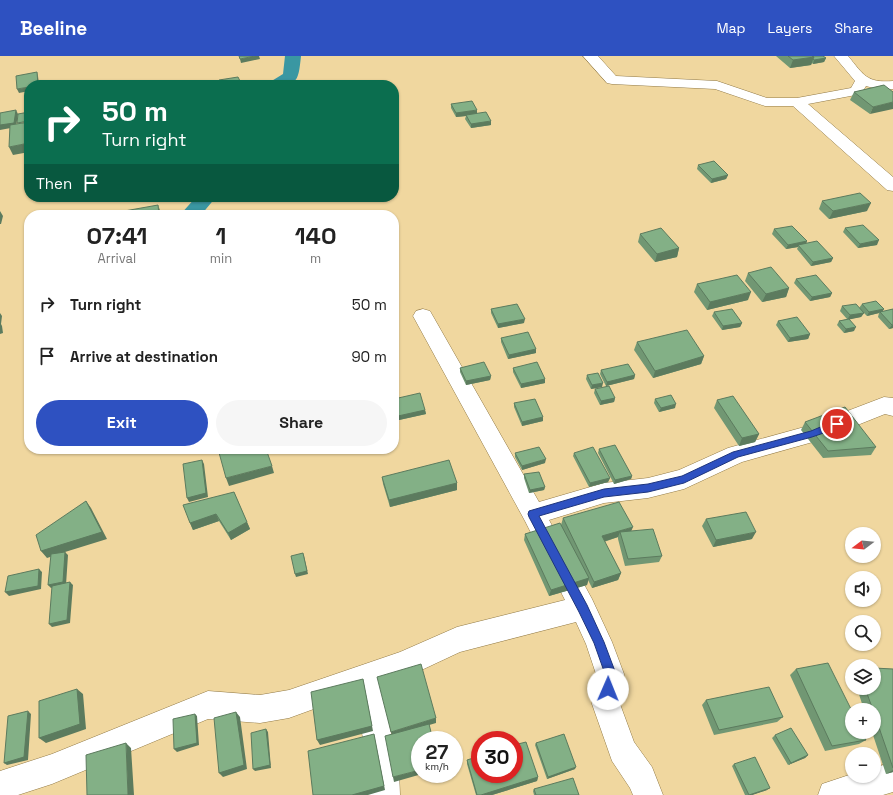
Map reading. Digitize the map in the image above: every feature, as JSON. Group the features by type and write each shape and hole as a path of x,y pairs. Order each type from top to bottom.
{"street":[{"path":"590,56 612,80 718,85 765,102 797,102 856,91 862,81"},
{"path":"841,56 862,81 881,86 893,85"},
{"path":"797,102 893,186"},
{"path":"423,316 533,514 583,608 599,642 610,674 606,704 622,751 641,778 648,795"},
{"path":"533,514 604,493 648,488 684,479 736,454 812,434 884,405 893,408"},
{"path":"0,786 52,769 208,706 260,709 289,704 403,664 457,640 583,608"},
{"path":"366,677 384,772 386,793 381,795"},
{"path":"833,795 893,777"}],"building":[{"path":"239,56 255,56 240,59"},
{"path":"788,56 812,56 814,57 793,60"},
{"path":"812,56 823,56 826,58 814,60 814,57"},
{"path":"37,72 38,80 24,80 24,88 17,89 16,76"},
{"path":"238,77 240,80 219,80"},
{"path":"884,85 893,92 893,102 873,107 854,92"},
{"path":"472,101 477,110 456,113 451,104"},
{"path":"16,110 14,123 0,125 0,113"},
{"path":"486,112 491,121 471,124 466,115"},
{"path":"24,113 24,122 17,123 18,114"},
{"path":"24,123 24,144 9,147 10,125"},
{"path":"714,161 728,175 712,179 698,165"},
{"path":"860,193 871,203 833,211 822,201"},
{"path":"158,205 158,210 130,210"},
{"path":"863,225 879,240 860,244 845,228"},
{"path":"792,226 807,241 788,245 774,229"},
{"path":"661,228 679,248 657,254 640,234"},
{"path":"817,241 833,258 813,262 798,245"},
{"path":"771,267 789,288 766,294 748,273"},
{"path":"737,275 751,292 710,302 697,284"},
{"path":"816,275 832,293 812,297 796,279"},
{"path":"876,301 884,309 869,312 862,304"},
{"path":"517,304 525,319 498,324 491,309"},
{"path":"856,304 864,313 850,315 842,306"},
{"path":"732,309 742,323 723,326 714,312"},
{"path":"893,309 893,325 892,325 880,312"},
{"path":"797,317 810,334 790,338 778,321"},
{"path":"849,319 856,327 846,329 839,321"},
{"path":"687,330 704,356 655,371 637,342"},
{"path":"528,332 536,349 509,355 501,338"},
{"path":"484,362 491,376 466,381 460,368"},
{"path":"537,362 545,379 521,384 513,368"},
{"path":"628,364 635,375 607,382 601,370"},
{"path":"598,373 603,383 592,385 587,375"},
{"path":"609,386 615,398 601,401 595,389"},
{"path":"420,393 425,410 399,416 399,398"},
{"path":"671,395 676,404 661,408 655,399"},
{"path":"733,396 759,434 742,438 717,400"},
{"path":"535,399 543,417 522,422 514,403"},
{"path":"845,407 876,447 828,451 805,422"},
{"path":"615,445 632,476 615,480 599,449"},
{"path":"539,447 546,459 522,466 515,453"},
{"path":"593,447 610,478 590,483 574,453"},
{"path":"219,454 268,454 272,466 226,478"},
{"path":"202,460 206,493 187,498 183,464"},
{"path":"449,460 457,483 389,500 382,477"},
{"path":"539,472 545,487 530,490 524,474"},
{"path":"234,492 247,522 228,533 216,514 190,523 183,505"},
{"path":"86,501 102,532 41,551 36,535"},
{"path":"619,502 633,527 602,536 621,573 594,582 563,518"},
{"path":"746,512 756,532 716,540 706,519"},
{"path":"560,523 589,578 551,590 525,534"},
{"path":"653,529 662,556 628,559 620,532"},
{"path":"65,552 63,582 48,585 51,554"},
{"path":"303,553 307,571 295,574 291,556"},
{"path":"39,569 38,586 5,592 8,576"},
{"path":"70,582 67,620 49,624 52,586"},
{"path":"828,663 848,703 845,703 845,739 866,740 832,746 796,669"},
{"path":"421,664 436,718 391,732 377,677"},
{"path":"881,668 893,669 893,768 881,733 881,703 870,703 868,695 881,695"},
{"path":"363,679 372,726 317,740 311,692"},
{"path":"769,687 783,717 719,730 706,700"},
{"path":"77,689 80,724 39,738 39,701"},
{"path":"28,711 24,757 4,763 8,716"},
{"path":"236,712 244,765 219,773 214,718"},
{"path":"195,714 197,743 174,749 173,719"},
{"path":"429,724 431,731 411,731 411,772 393,777 385,736"},
{"path":"791,728 808,755 791,763 775,735"},
{"path":"266,729 270,765 253,769 251,733"},
{"path":"374,734 384,786 352,795 313,795 308,751"},
{"path":"564,734 576,767 548,777 536,743"},
{"path":"526,742 538,777 523,782 523,743"},
{"path":"126,743 128,795 87,795 86,755"},
{"path":"755,757 770,788 749,795 734,764"},
{"path":"471,759 471,774 467,760"},
{"path":"573,778 579,795 536,795 534,789"},
{"path":"474,783 519,783 481,795 477,795"}],"waterway":[{"path":"284,80 291,76 293,56"},
{"path":"194,210 202,202"}],"route":[{"path":"608,689 610,674 599,642 583,608 533,514 604,493 648,488 684,479 736,454 812,434 837,424"}]}
